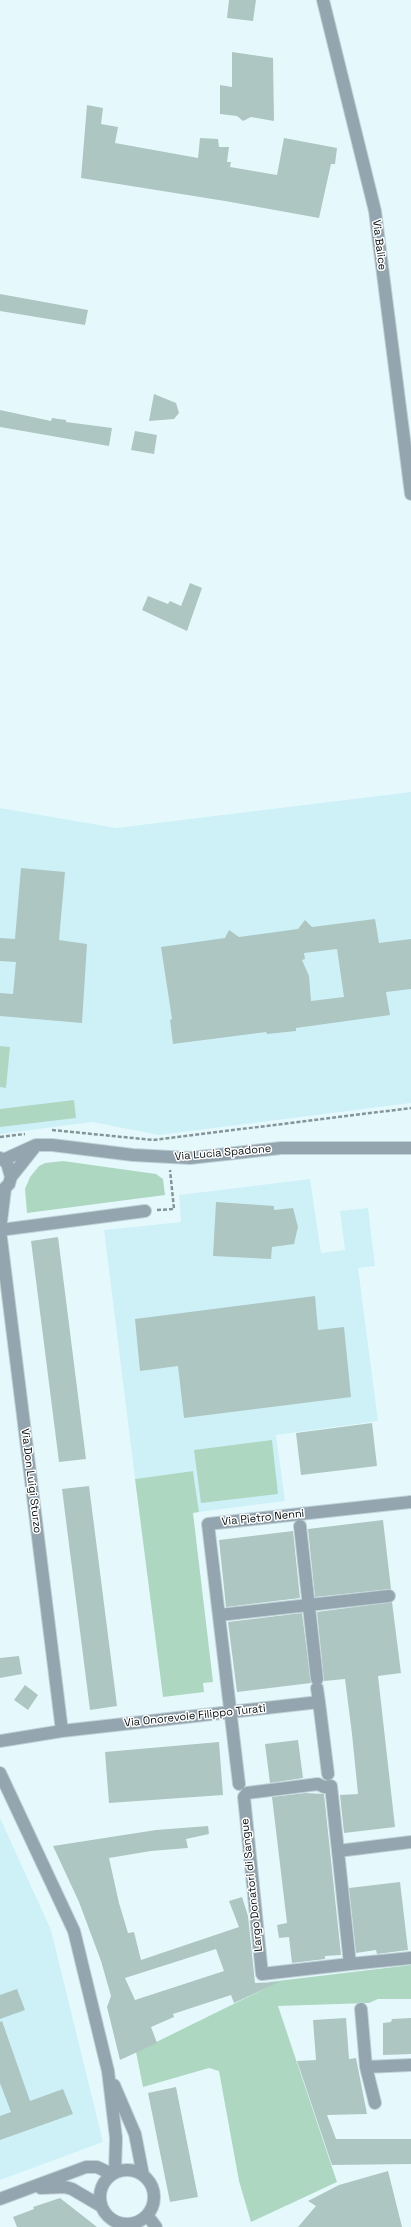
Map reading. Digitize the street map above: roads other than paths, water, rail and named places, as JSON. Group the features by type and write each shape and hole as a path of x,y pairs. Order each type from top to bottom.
{"street":[{"name":"Via Balice","path":"323,0 375,211 411,494"},
{"name":"Via Lucia Spadone","path":"36,1145 65,1145 169,1158 216,1156 281,1148 411,1148"},
{"path":"11,1178 10,1168 2,1159 36,1145"},
{"path":"2,1191 36,1145"},
{"name":"Via Don Luigi Sturzo","path":"2,1191 0,1230 62,1731"},
{"path":"0,1230 145,1212"},
{"name":"Via Pietro Nenni","path":"239,1784 208,1524 411,1502"},
{"path":"300,1526 350,1964"},
{"path":"219,1616 389,1596"},
{"name":"Via Onorevole Filippo Turati","path":"0,1741 62,1731 319,1702"},
{"path":"0,1773 74,1932 108,2071 116,2138 113,2173"},
{"name":"Largo Donatori di Sangue","path":"329,1780 324,1787 318,1784 246,1793 243,1802 262,1974 411,1958"},
{"path":"338,1850 411,1842"},
{"path":"361,2009 366,2067 374,2103"},
{"path":"366,2067 411,2065"},
{"path":"108,2071 134,2134 144,2175"},
{"path":"0,2199 86,2167 97,2168 113,2173"},
{"path":"141,2221 154,2203 152,2184 144,2175 129,2169 113,2173 105,2180 99,2197 105,2214 120,2224 141,2221 156,2227"},
{"path":"32,2188 64,2187 72,2189 101,2206"}]}
